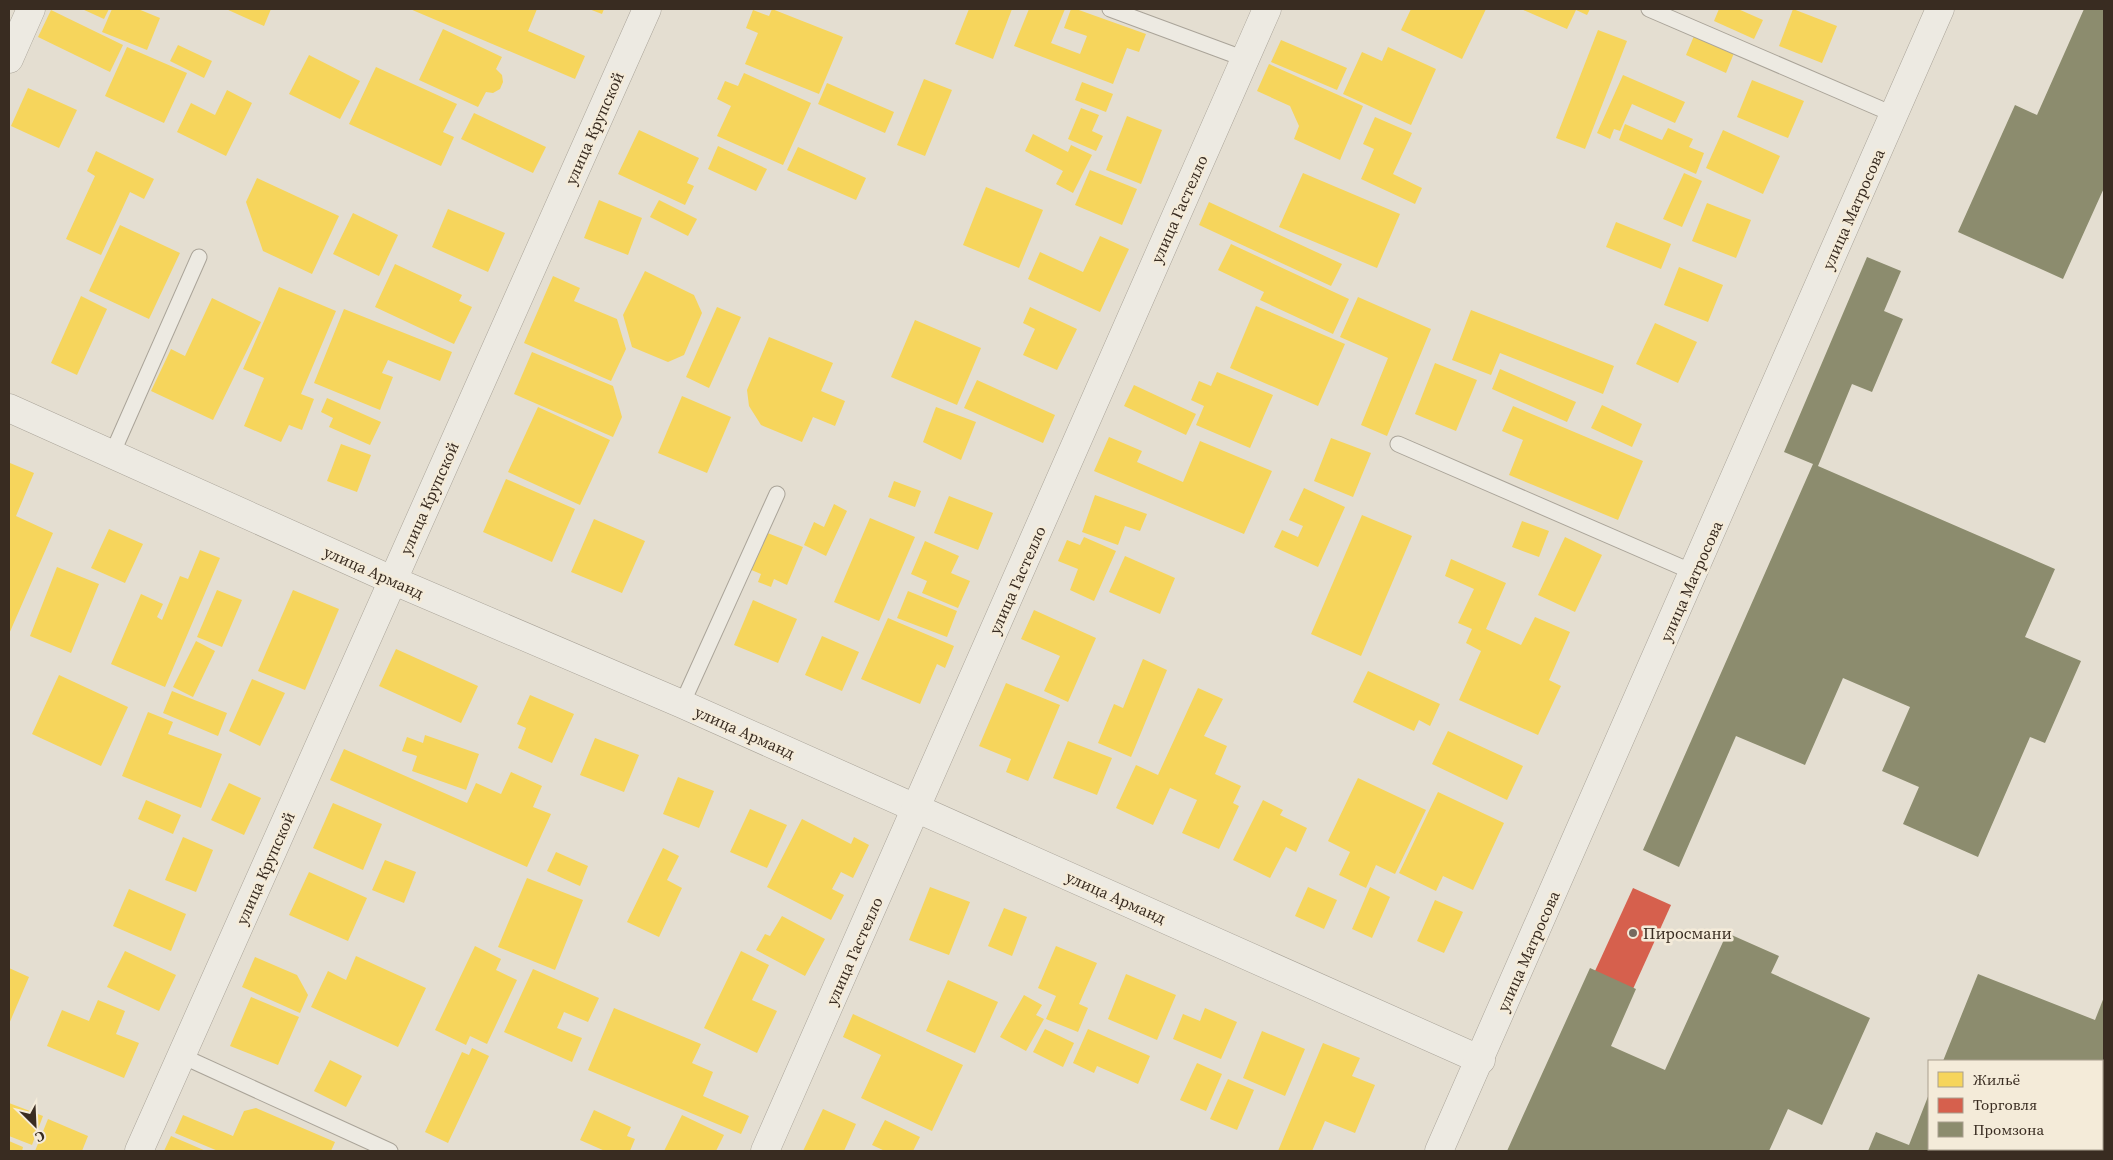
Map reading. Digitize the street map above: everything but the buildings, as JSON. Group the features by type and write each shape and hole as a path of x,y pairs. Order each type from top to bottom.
{"street":[{"path":"9,59 31,9"},
{"name":"улица Крупской","path":"139,1151 647,9"},
{"name":"улица Гастелло","path":"765,1151 1268,9"},
{"name":"улица Матросова","path":"1440,1151 1695,573 1940,9"},
{"name":"улица Арманд","path":"9,408 392,580 682,704 1481,1060"}],"lane":[{"path":"1110,9 1245,59"},
{"path":"1649,9 1895,115"},
{"path":"112,454 199,256"},
{"path":"1398,444 1695,573"},
{"path":"682,704 777,494"},
{"path":"182,1056 390,1151"}],"place":[{"name":"Пиросмани","path":"1633,933"}]}
